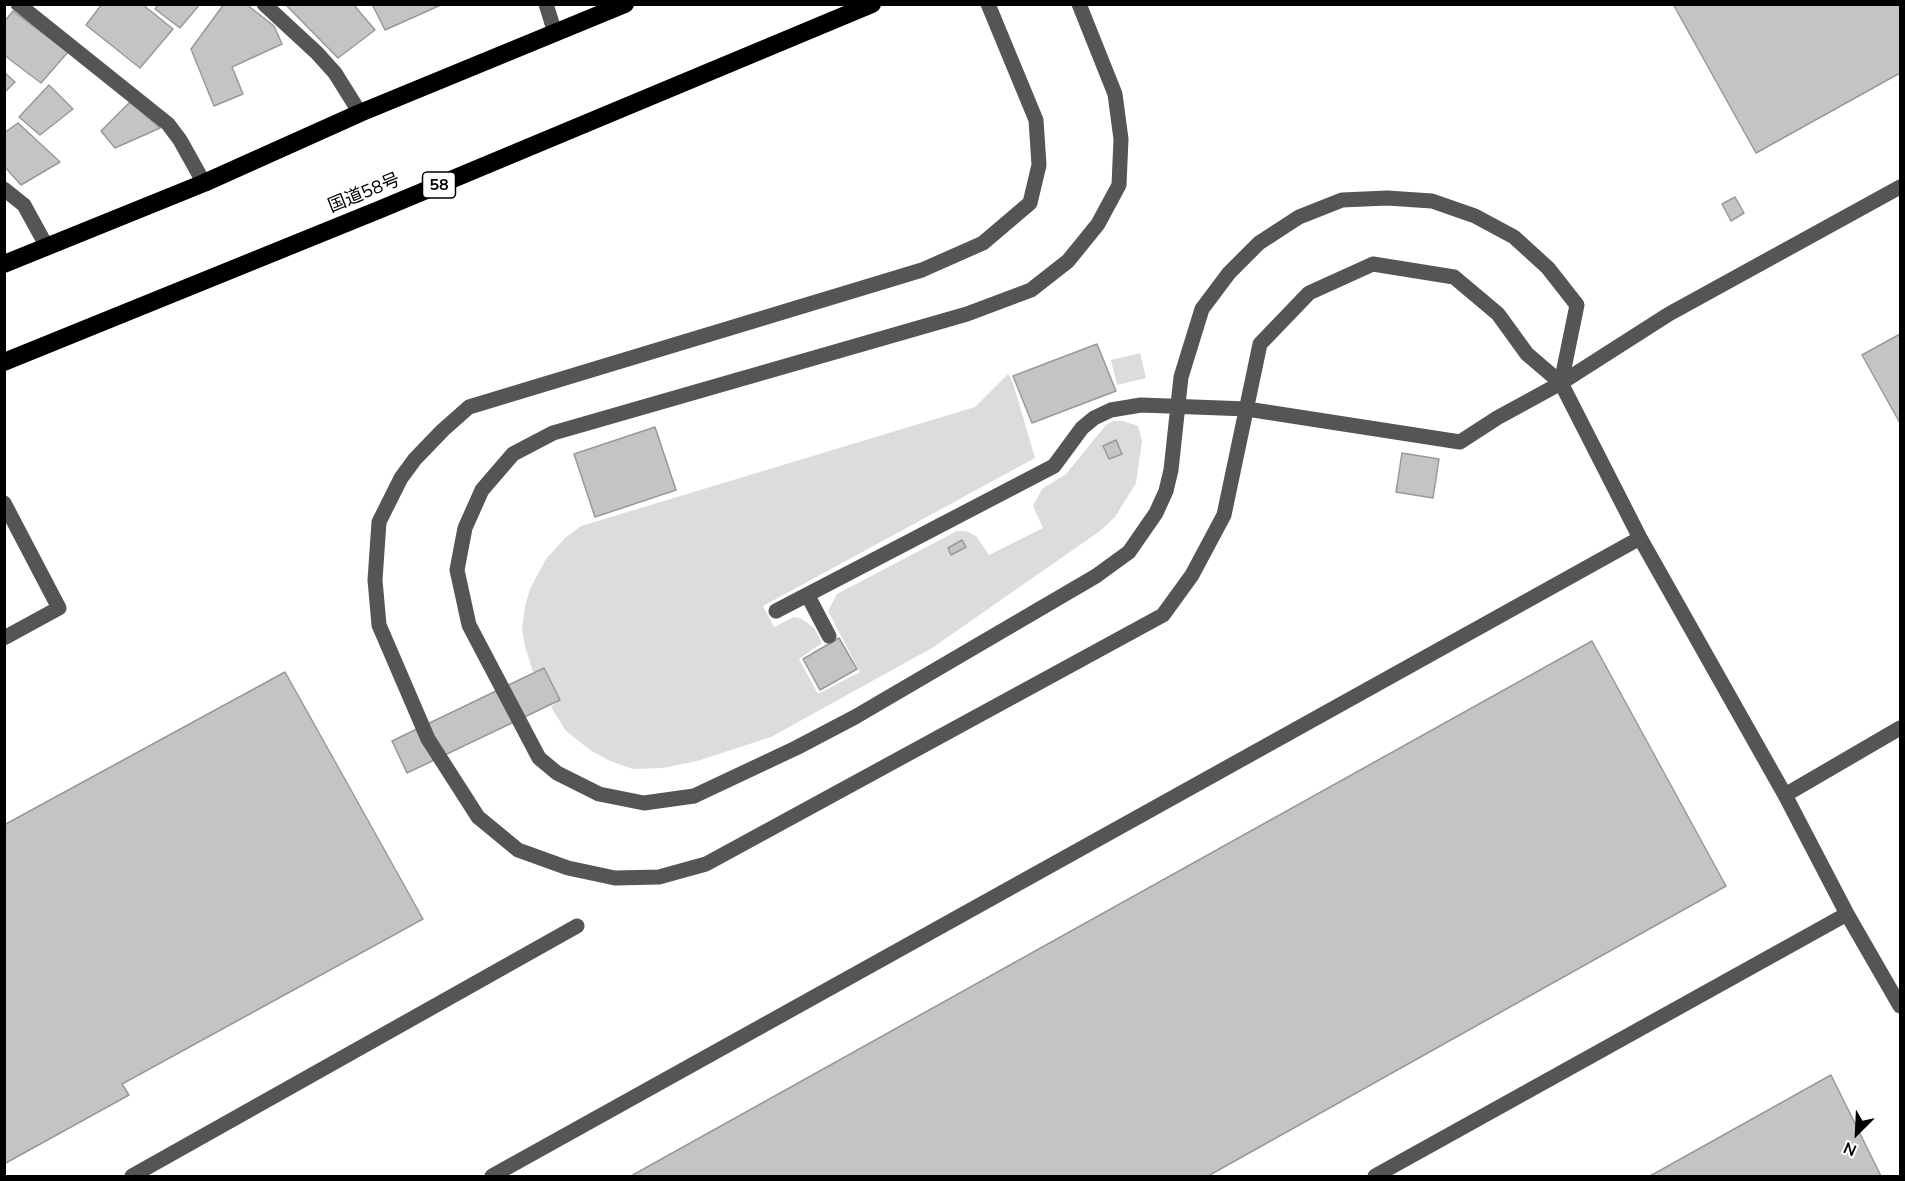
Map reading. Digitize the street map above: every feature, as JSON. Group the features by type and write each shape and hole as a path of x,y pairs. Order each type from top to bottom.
{"highway":[{"path":"4,264 204,183 360,113 625,4"},
{"name":"国道58号","path":"4,362 381,209 872,4"}],"street":[{"path":"18,4 168,124 180,140 204,183"},
{"path":"264,4 335,73 360,113"},
{"path":"546,4 555,33"},
{"path":"988,4 1036,120 1039,165 1030,203 983,243 922,270 469,407 415,459 401,478 379,522 375,580 379,625 428,739 478,817 518,850 568,868 615,878 659,877 706,864 1163,615 1192,575 1224,515 1260,344 1309,293 1373,264 1454,277 1498,314 1527,354 1561,383 1641,538 1785,795 1847,915 1900,1006"},
{"path":"1079,4 1115,94 1121,139 1119,185 1098,224 1068,261 1031,290 967,315 553,433 513,454 482,490 465,528 457,570 469,625 539,758 557,773 599,794 644,803 694,796 796,748 855,717 1096,576 1129,552 1156,513 1166,491 1171,470 1186,357 1202,309 1229,273 1259,243 1299,217 1342,200 1387,198 1432,201 1475,216 1514,237 1548,268 1577,305 1561,383"},
{"path":"776,611 1054,466 1082,428 1094,418 1111,410 1141,405 1247,409 1460,442 1497,418 1561,383 1669,314 1900,187"},
{"path":"4,189 24,205 47,247"},
{"path":"4,503 59,608 4,638"},
{"path":"492,1176 1641,538"},
{"path":"808,596 829,636"},
{"path":"1785,795 1900,728"},
{"path":"1375,1176 1847,915"},
{"path":"142,1174 577,926"}],"shaded area":[{"path":"1140,353 1146,378 1117,385 1111,360"},
{"path":"1008,374 1013,383 1035,458 763,606 774,627 794,617 802,619 814,628 822,643 799,659 818,694 860,672 828,611 837,594 957,531 966,531 976,536 989,555 1043,528 1033,506 1042,489 1066,474 1106,425 1113,421 1123,421 1138,426 1142,441 1136,483 1115,517 1100,531 932,648 771,737 697,761 663,768 633,769 610,761 590,750 566,731 551,707 560,700 544,668 533,672 522,629 530,589 546,559 565,538 581,526 975,407"}],"building":[{"path":"102,4 142,4 173,29 140,68 86,25"},
{"path":"159,4 200,4 180,28 155,9"},
{"path":"224,4 246,4 274,26 282,44 232,67 243,94 214,106 191,49"},
{"path":"289,4 353,4 375,30 338,58 287,6"},
{"path":"372,4 443,4 385,30"},
{"path":"1673,4 1900,4 1900,73 1756,153"},
{"path":"13,11 68,52 41,83 4,55 4,22"},
{"path":"4,72 15,82 4,93"},
{"path":"49,85 73,109 40,135 19,117"},
{"path":"130,102 160,128 115,148 101,131"},
{"path":"18,123 60,162 21,185 4,166 4,133"},
{"path":"1735,197 1744,213 1731,221 1722,204"},
{"path":"1900,334 1900,423 1862,355"},
{"path":"1097,344 1116,391 1032,423 1013,376"},
{"path":"655,427 676,490 595,517 574,454"},
{"path":"1116,440 1122,454 1109,459 1103,446"},
{"path":"1402,453 1439,459 1433,498 1396,492"},
{"path":"962,540 966,547 951,555 948,548"},
{"path":"839,638 857,669 820,690 803,659"},
{"path":"1592,641 1726,886 1208,1176 631,1176"},
{"path":"544,668 560,700 407,773 392,741"},
{"path":"285,672 423,919 122,1084 129,1095 4,1164 4,825"},
{"path":"1831,1075 1881,1176 1650,1176"}]}
